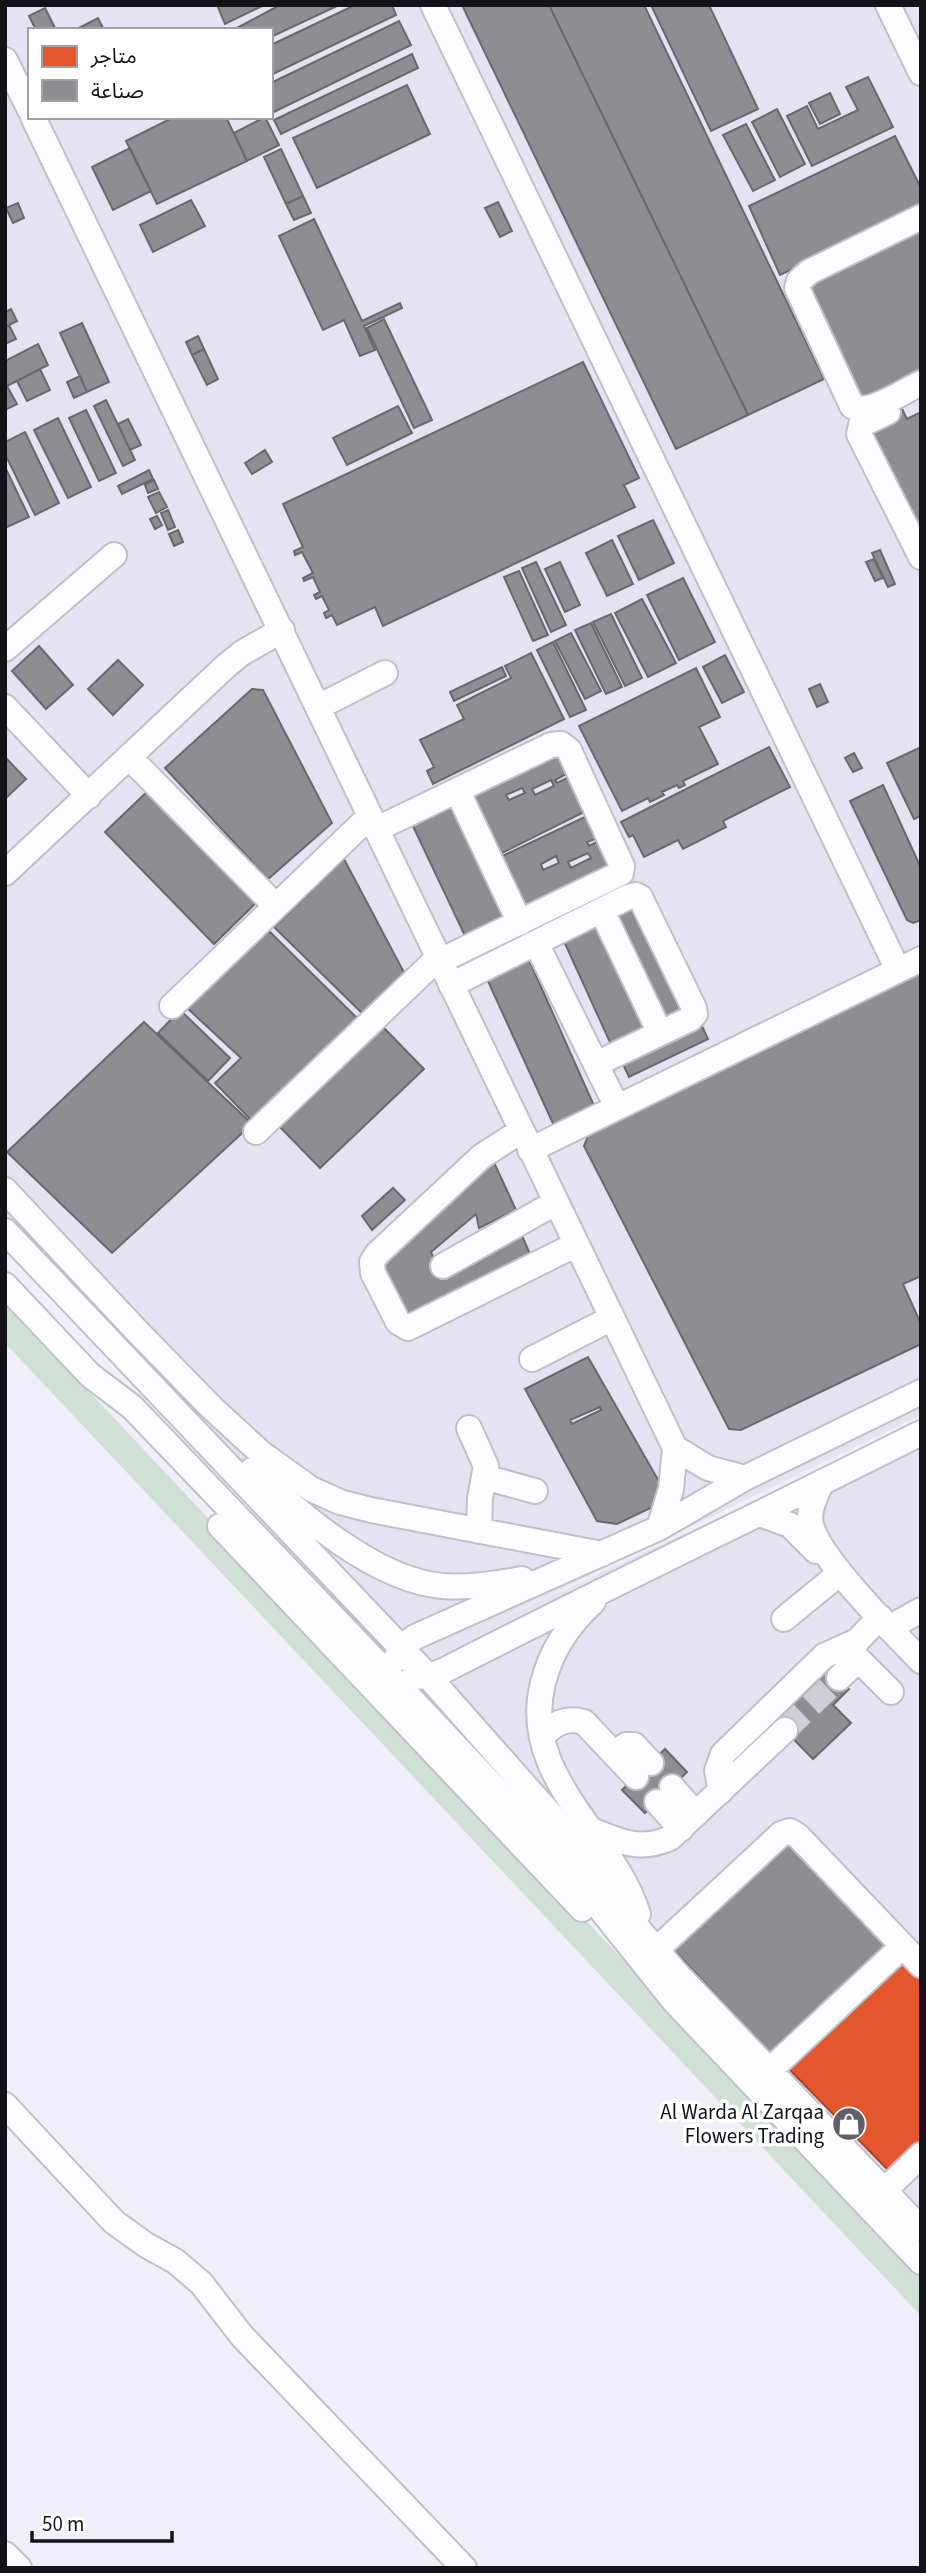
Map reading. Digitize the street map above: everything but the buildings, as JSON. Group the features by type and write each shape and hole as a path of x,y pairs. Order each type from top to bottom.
{"street":[{"path":"433,5 898,970"},
{"path":"888,5 921,73"},
{"path":"5,60 28,106"},
{"path":"34,119 675,1448 671,1489 659,1528"},
{"path":"921,216 808,272 799,281 797,288 852,406 857,409 869,408 921,383"},
{"path":"921,397 865,422 858,430 921,557"},
{"path":"5,649 114,555"},
{"path":"5,873 235,659 282,630"},
{"path":"318,707 385,673"},
{"path":"5,707 89,796"},
{"path":"172,1006 374,823 458,792 551,745 561,744 569,750 622,870 619,875 439,959 257,1132"},
{"path":"129,757 270,900"},
{"path":"458,792 520,923"},
{"path":"451,985 628,897 640,897 695,1011 693,1017 596,1064"},
{"path":"601,911 660,1033"},
{"path":"536,943 617,1107"},
{"path":"578,1249 408,1328 400,1326 373,1273 372,1262 377,1254 482,1156 617,1107 921,959"},
{"path":"5,1190 212,1408 284,1472 311,1489 340,1502 371,1510 602,1554"},
{"path":"443,1266 555,1203"},
{"path":"5,1231 402,1647 550,1814 649,1941 921,2230"},
{"path":"450,1321 578,1249"},
{"path":"5,1285 90,1375 132,1407 222,1504 391,1674 554,1852 674,2001"},
{"path":"531,1359 612,1318"},
{"path":"116,1349 156,1378 270,1486 332,1536 385,1570 412,1580 442,1586 481,1586 524,1579 573,1566"},
{"path":"90,1375 108,1404 217,1522 619,1949 674,2001 921,2262"},
{"path":"391,1674 396,1655 415,1637 659,1528 745,1478 921,1392"},
{"path":"469,1427 485,1462 479,1531"},
{"path":"391,1674 416,1677 443,1671 613,1584 921,1433"},
{"path":"675,1448 708,1468 745,1478"},
{"path":"484,1477 535,1491"},
{"path":"822,1482 811,1508 811,1526 837,1570"},
{"path":"760,1514 790,1525 806,1539 921,1661"},
{"path":"784,1619 837,1570"},
{"path":"613,1584 578,1616 560,1640 547,1666 539,1696 542,1738 553,1774 633,1898 649,1941"},
{"path":"839,1678 856,1641 885,1622 921,1610"},
{"path":"852,1653 891,1692"},
{"path":"721,1791 717,1771 723,1754 824,1656 852,1653"},
{"path":"542,1738 553,1725 577,1720 590,1725 615,1754 626,1745 634,1745 643,1770"},
{"path":"589,1829 636,1846 660,1843 670,1838 785,1730"},
{"path":"664,1794 689,1822"},
{"path":"649,1941 780,1834 790,1831 798,1836 921,1965"},
{"path":"769,2071 903,1946"},
{"path":"5,2105 114,2222 146,2245 175,2261 201,2283 242,2336 464,2568"},
{"path":"884,2191 921,2155"},
{"path":"5,2554 19,2568"}],"shaded area":[{"path":"5,5 921,5 921,1415 471,1633 921,1424 921,2214 404,1665 5,1249"},
{"path":"5,1302 921,2277 921,2316 5,1343"}],"tunnel":[{"path":"785,1730 839,1678"}],"place":[{"name":"Al Warda Al Zarqaa Flowers Trading","path":"849,2124"}]}
